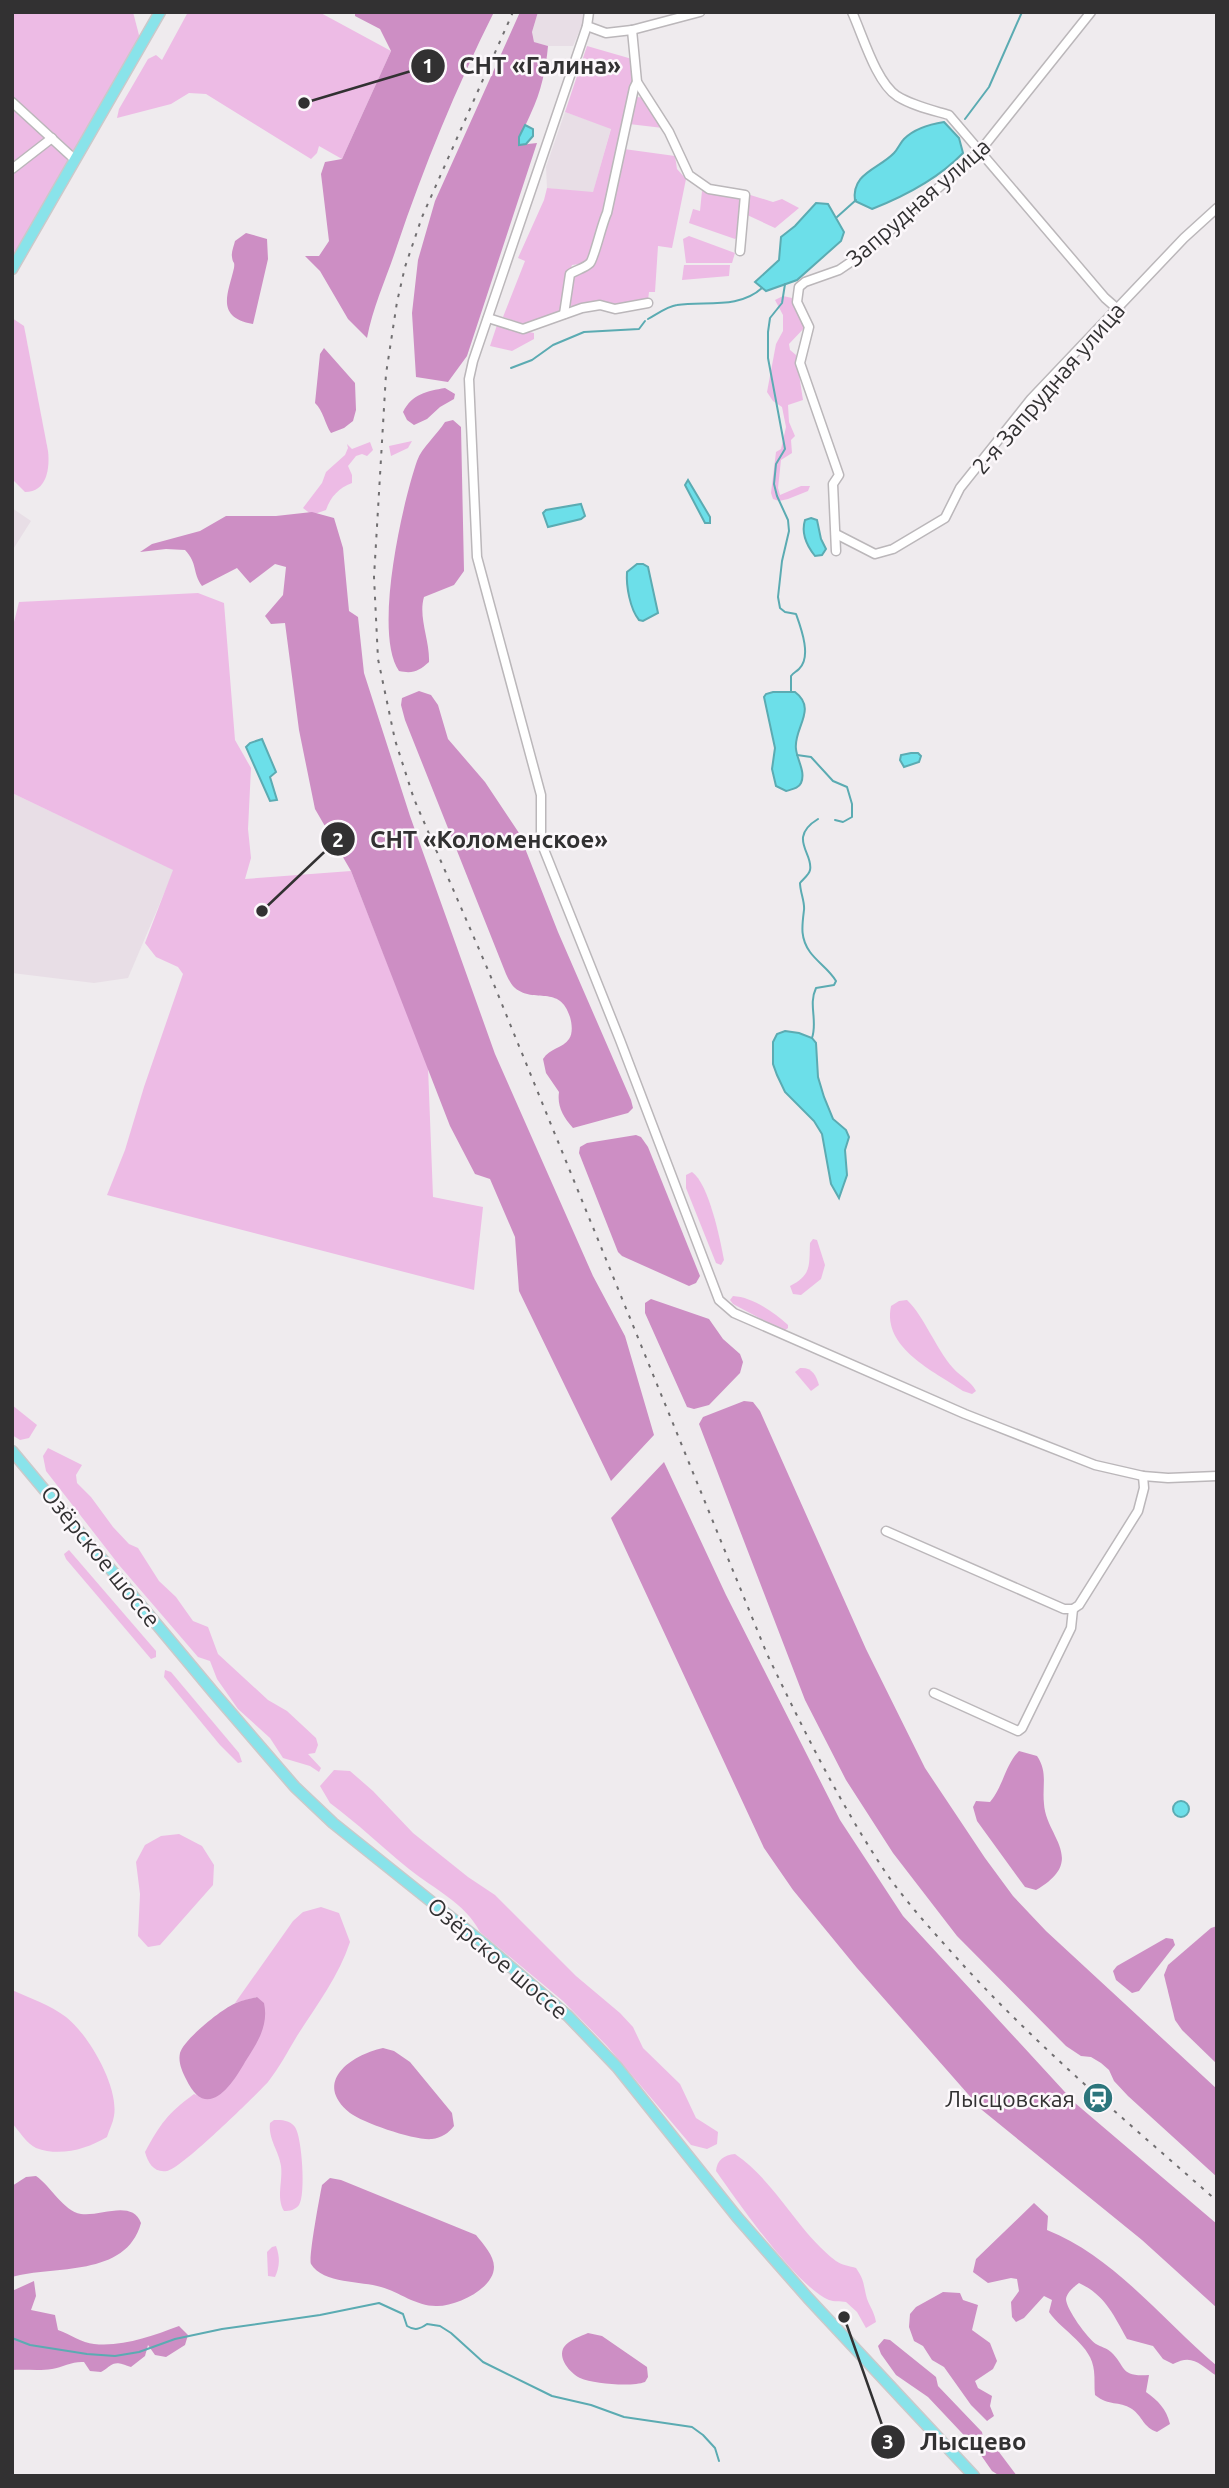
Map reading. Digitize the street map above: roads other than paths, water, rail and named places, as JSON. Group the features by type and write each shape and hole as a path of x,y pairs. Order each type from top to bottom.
{"main road":[{"path":"12,269 160,12"},
{"name":"Озёрское шоссе","path":"12,1451 295,1787 333,1823 483,1943 568,2016 617,2067 737,2217 807,2298 974,2476"}],"street":[{"path":"589,12 587,26 469,379 477,556 541,796 541,842 719,1300 734,1313 965,1414 1095,1465 1143,1476 1217,1476"},
{"path":"587,26 606,33 632,30 700,12"},
{"path":"852,12 884,83 895,94 911,103 950,115 1097,288 1119,310"},
{"name":"Запрудная улица","path":"836,551 833,484 839,475 800,363 809,327 797,302 799,287 805,282 839,270 867,251 981,152 1091,12"},
{"path":"632,30 637,82 669,132 690,175 709,189 745,195 740,251"},
{"path":"564,314 570,274 590,264 593,258 607,213 637,82"},
{"path":"12,102 72,157"},
{"path":"12,169 52,138"},
{"name":"2-я Запрудная улица","path":"836,534 875,554 893,549 945,518 960,488 1031,399 1119,310 1184,238 1217,208"},
{"path":"488,318 523,329 564,314 600,305 615,309 648,303"},
{"path":"886,1531 1064,1609 1073,1609 1079,1605 1138,1511 1144,1488 1143,1476"},
{"path":"934,1693 1018,1731 1022,1728 1071,1628 1073,1609"}],"water":[{"path":"944,122 959,138 963,153 943,171 920,186 872,209 855,201 857,184 867,172 888,159 904,139 923,127"},
{"path":"525,125 533,129 533,136 526,144 519,145 519,137"},
{"path":"816,203 828,204 844,232 841,241 797,280 766,291 755,282 779,260 781,237"},
{"path":"688,480 710,517 710,523 705,523 685,485"},
{"path":"581,504 585,516 581,519 548,527 543,513 546,510"},
{"path":"805,520 817,520 826,549 822,555 815,556 806,539"},
{"path":"637,564 648,567 658,613 643,621 639,620 633,610 627,584 627,572"},
{"path":"773,692 795,692 802,699 805,712 796,742 802,779 798,786 786,791 776,786 772,769 775,748 764,697"},
{"path":"262,739 276,772 270,777 277,800 270,801 246,747"},
{"path":"911,753 921,756 919,762 904,767 900,760 901,755"},
{"path":"785,1031 812,1038 816,1043 818,1077 824,1097 833,1119 846,1130 849,1137 845,1150 847,1175 839,1198 831,1184 822,1134 814,1121 785,1092 773,1064 773,1042 777,1034"},
{"path":"1181,1801 1187,1803 1187,1815 1181,1817 1175,1815 1173,1809 1175,1803"}],"waterway":[{"path":"965,119 989,87 1022,12"},
{"path":"837,217 856,200"},
{"path":"785,284 782,303 770,318 768,358 785,449 776,464 774,484 788,520 789,531 778,597 780,608 796,614 805,650 803,664 791,676 791,691"},
{"path":"648,319 674,306 733,302 753,295 762,288"},
{"path":"511,368 532,360 553,345 584,332 639,329 645,321"},
{"path":"797,755 811,757 833,781 847,787 852,804 852,817 843,822 835,820"},
{"path":"812,1038 816,988 834,985 836,981 810,952 803,932 804,907 800,883 809,872 810,864 803,839 809,826 818,819"},
{"path":"12,2338 30,2345 115,2356 222,2329 320,2315 379,2303 403,2314 410,2328 417,2329 427,2324 440,2326 483,2362 552,2396 591,2405 624,2417 692,2427 715,2448 719,2461"}],"railway":[{"path":"513,12 422,217 405,267 397,302 386,374 374,577 378,659 395,740 414,799 488,970 767,1654 838,1793 886,1873 923,1921 964,1966 1056,2058 1217,2201"}],"place":[{"name":"СНТ «Галина»","path":"304,103"},
{"name":"СНТ «Коломенское»","path":"262,911"},
{"name":"Лысцовская","path":"1098,2098"},
{"name":"Лысцево","path":"844,2317"}]}
